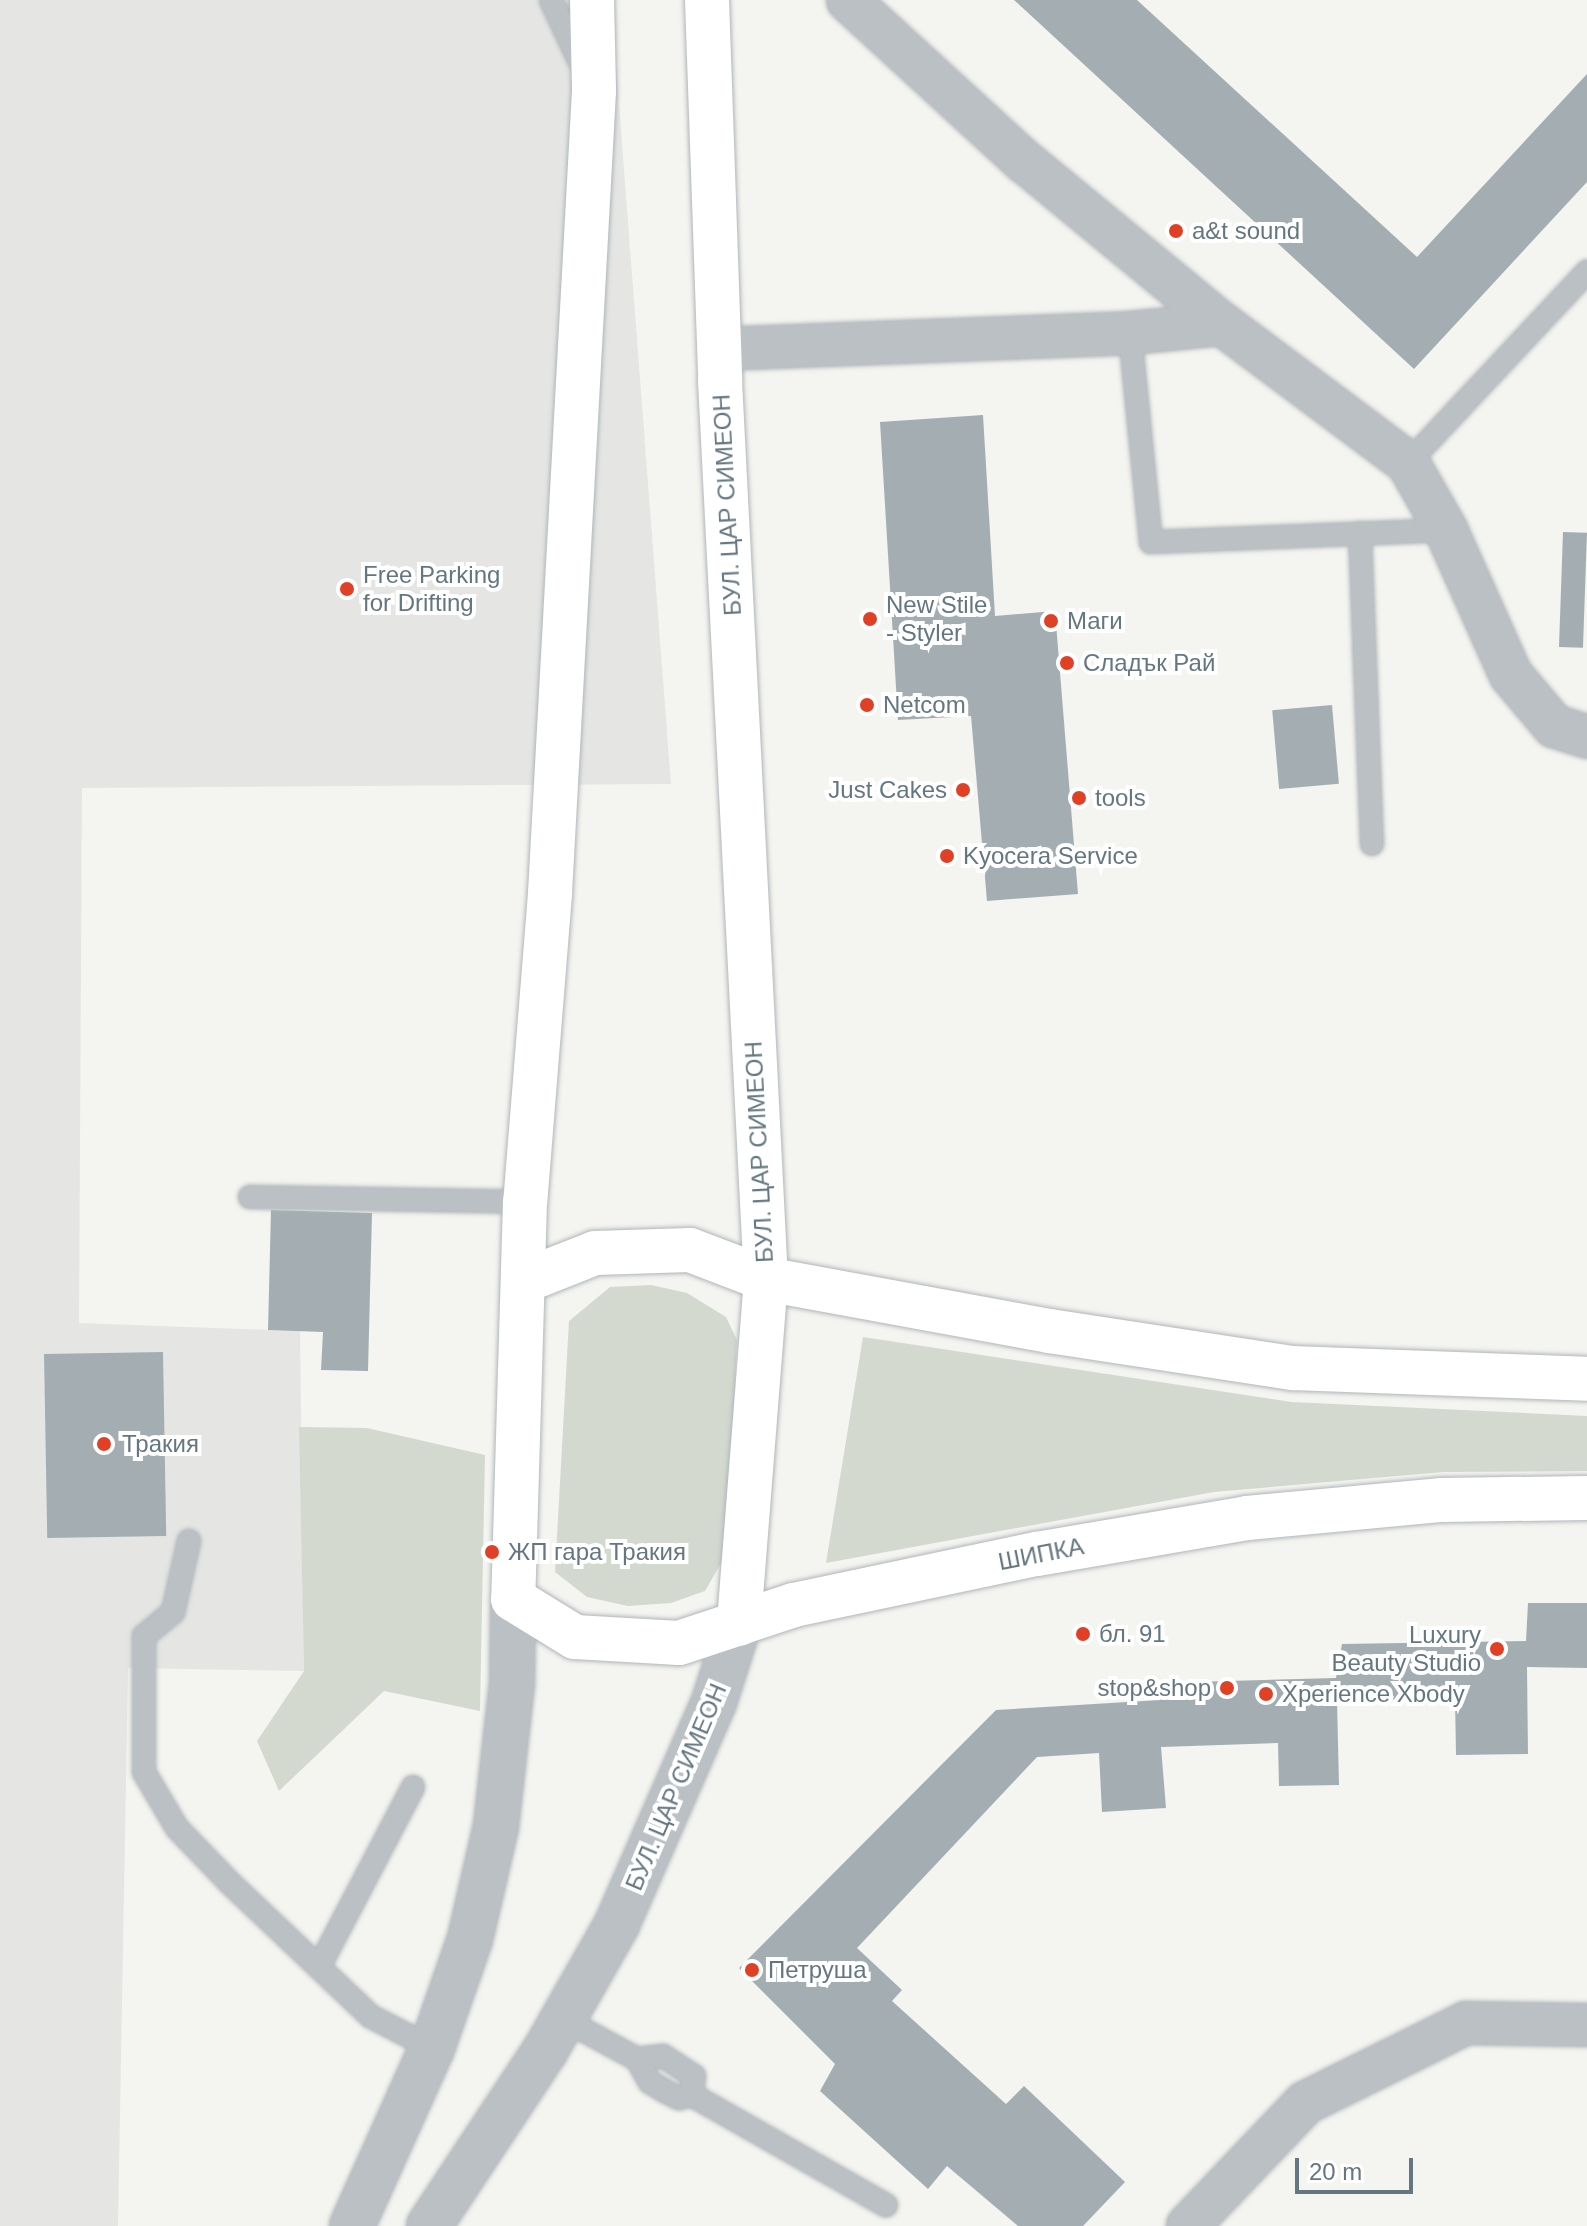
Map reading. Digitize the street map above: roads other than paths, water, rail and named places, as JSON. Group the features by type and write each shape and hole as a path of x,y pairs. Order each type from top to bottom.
{"main road":[{"path":"513,1599 525,1202 550,894 594,91 592,0"},
{"name":"БУЛ. ЦАР СИМЕОН","path":"707,0 719,349 766,1279 739,1624"},
{"path":"524,1281 595,1253 643,1248 690,1250 766,1279 1050,1331 1293,1368 1587,1379"},
{"name":"ШИПКА","path":"513,1599 575,1637 679,1643 794,1605 976,1567 1247,1518 1442,1500 1587,1498"}],"street":[{"path":"848,0 1024,161 1222,324 1408,463 1446,530 1511,675 1554,726 1587,737"},
{"path":"719,349 1130,333 1222,324"},
{"path":"352,2226 432,2048 470,1939 496,1826 512,1684 513,1599"},
{"name":"БУЛ. ЦАР СИМЕОН","path":"429,2226 563,2019 617,1924 714,1702 739,1624"},
{"path":"1188,2226 1305,2103 1466,2023 1587,2025"}],"lane":[{"path":"551,0 594,91"},
{"path":"1408,463 1587,272"},
{"path":"1130,333 1151,542 1446,530"},
{"path":"1360,533 1372,844"},
{"path":"250,1197 525,1202"},
{"path":"189,1541 173,1612 144,1636 144,1772 177,1828 370,2016 432,2048"},
{"path":"319,1967 413,1787"},
{"path":"563,2019 637,2059 650,2082 679,2098 692,2095 886,2205"}],"place":[{"name":"a&t sound","path":"1176,231"},
{"name":"Free Parking for Drifting","path":"347,589"},
{"name":"New Stile - Styler","path":"870,619"},
{"name":"Маги","path":"1051,621"},
{"name":"Сладък Рай","path":"1067,663"},
{"name":"Netcom","path":"867,705"},
{"name":"Just Cakes","path":"963,790"},
{"name":"tools","path":"1079,798"},
{"name":"Kyocera Service","path":"947,856"},
{"name":"Тракия","path":"104,1444"},
{"name":"ЖП гара Тракия","path":"492,1552"},
{"name":"бл. 91","path":"1083,1634"},
{"name":"Luxury Beauty Studio","path":"1497,1649"},
{"name":"stop&shop","path":"1227,1688"},
{"name":"Xperience Xbody","path":"1266,1694"},
{"name":"Петруша","path":"752,1970"}]}
